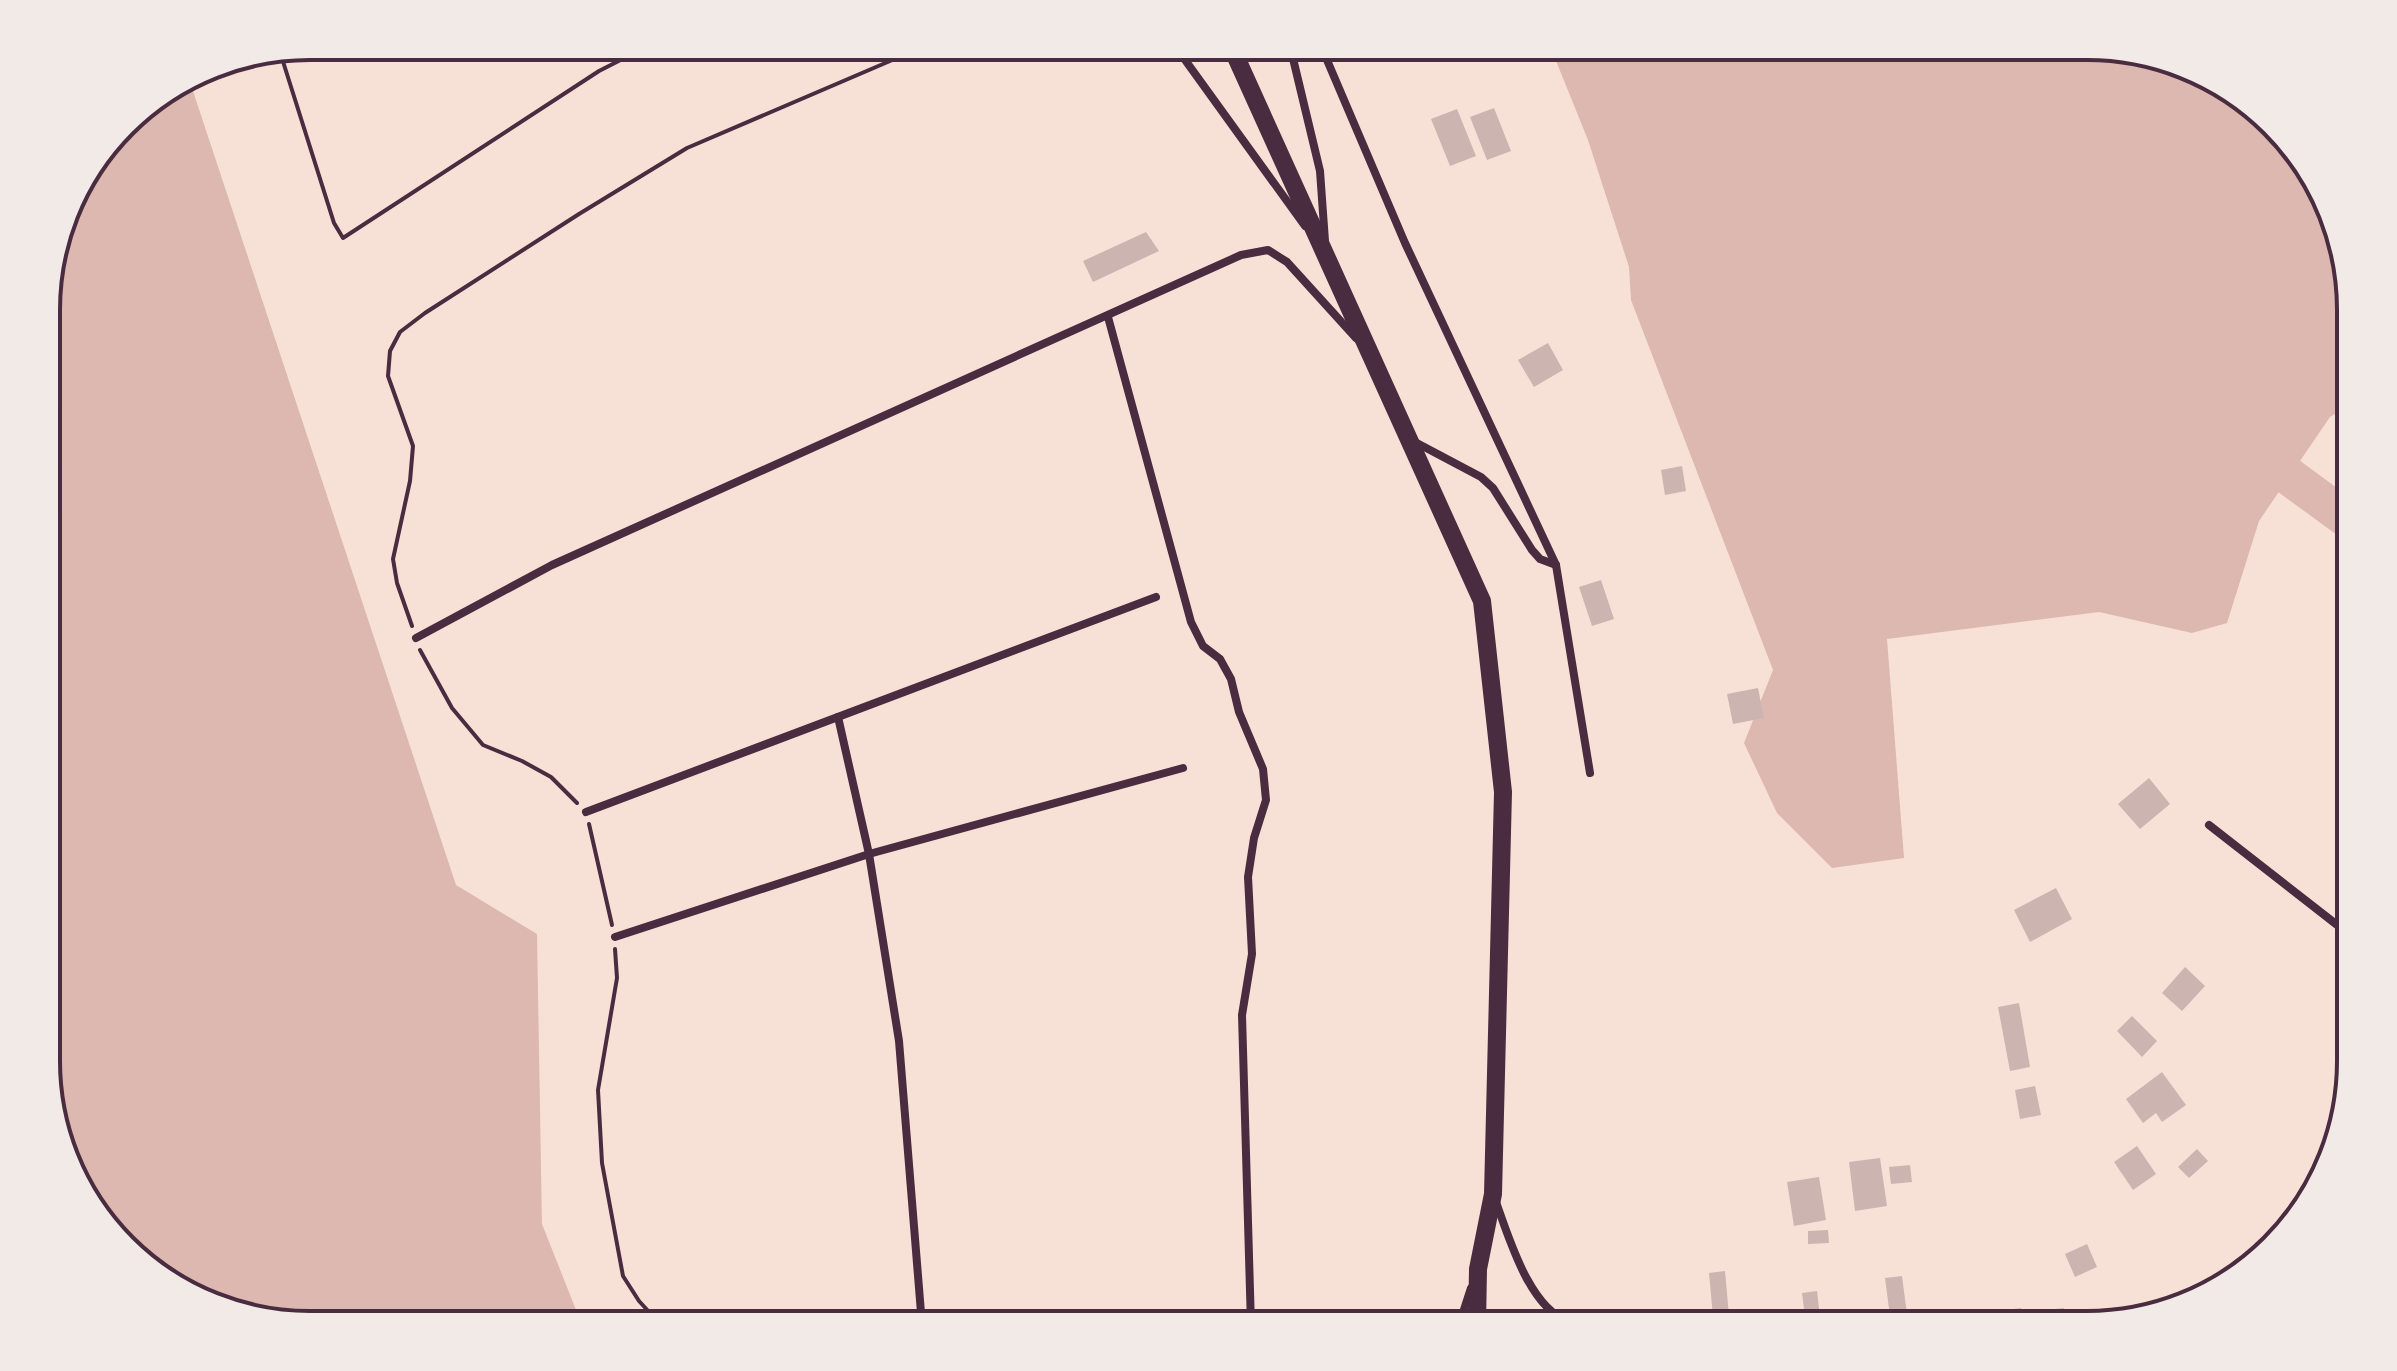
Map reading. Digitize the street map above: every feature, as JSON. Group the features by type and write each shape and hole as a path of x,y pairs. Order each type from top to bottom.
{"main road":[{"path":"1238,60 1482,601 1503,792 1493,1194 1478,1269 1477,1310"}],"street":[{"path":"1293,60 1320,171 1326,256"},
{"path":"1327,60 1405,243 1556,565 1590,773"},
{"path":"1185,61 1326,256"},
{"path":"416,638 552,565 1241,255 1268,250 1287,262 1324,306 1368,350"},
{"path":"1108,317 1191,622 1203,646 1220,659 1231,679 1239,712 1263,769 1266,800 1254,838 1248,877 1252,954 1242,1015 1251,1310"},
{"path":"1408,438 1481,477 1493,488 1532,550 1540,559 1556,565"},
{"path":"586,812 1156,597"},
{"path":"838,717 869,854 899,1041 921,1311"},
{"path":"615,937 869,854 1183,768"},
{"path":"2209,825 2336,924"},
{"path":"1493,1194 1517,1259 1549,1310"},
{"path":"1464,1310 1478,1269"}],"path":[{"path":"283,62 334,223 343,238 618,61"},
{"path":"648,1311 623,1276 602,1163 598,1090 617,978 615,937 586,812 551,777 483,745 452,708 423,658 397,583 393,559 410,481 413,446 388,376 390,351 400,332 425,313 687,148 891,61"}],"shaded area":[{"path":"1556,60 2119,62 2183,79 2239,112 2264,133 2285,158 2303,185 2324,230 2336,294 2336,413 2330,417 2259,521 2227,623 2192,633 2099,612 1887,639 1904,858 1832,868 1777,813 1744,743 1773,670 1631,300 1629,267 1588,140"},
{"path":"193,90 456,885 537,934 542,1224 576,1311 278,1309 214,1292 158,1259 133,1238 102,1200 79,1157 69,1126 62,1093 60,1061 62,278 73,230 102,171 145,122"}],"building":[{"path":"1494,108 1511,151 1487,160 1470,117"},
{"path":"1457,109 1476,156 1450,166 1431,119"},
{"path":"1146,232 1159,251 1093,282 1083,261"},
{"path":"1548,343 1563,370 1534,387 1518,360"},
{"path":"1682,466 1686,491 1665,495 1661,470"},
{"path":"1601,580 1614,619 1592,626 1579,587"},
{"path":"1758,688 1764,718 1733,724 1727,694"},
{"path":"2149,778 2170,804 2140,829 2118,804"},
{"path":"2056,888 2072,919 2030,942 2014,910"},
{"path":"2185,967 2205,986 2182,1011 2162,993"},
{"path":"2019,1003 2030,1067 2010,1071 1998,1007"},
{"path":"2132,1016 2157,1041 2142,1057 2117,1031"},
{"path":"2162,1072 2186,1105 2162,1122 2156,1113 2143,1123 2126,1099"},
{"path":"2035,1086 2041,1115 2020,1119 2015,1090"},
{"path":"2137,1146 2156,1174 2133,1190 2114,1162"},
{"path":"2197,1149 2208,1161 2189,1178 2178,1167"},
{"path":"1880,1158 1887,1206 1855,1211 1849,1162"},
{"path":"1910,1165 1912,1182 1891,1184 1889,1167"},
{"path":"1819,1177 1826,1220 1794,1226 1787,1182"},
{"path":"1828,1230 1829,1243 1808,1244 1808,1231"},
{"path":"2087,1244 2097,1267 2075,1277 2065,1254"},
{"path":"1725,1271 1728,1310 1712,1310 1709,1273"},
{"path":"1902,1276 1906,1310 1889,1310 1885,1278"},
{"path":"1817,1291 1819,1310 1804,1310 1802,1293"}],"waterway":[{"path":"2249,447 2336,511"}]}
